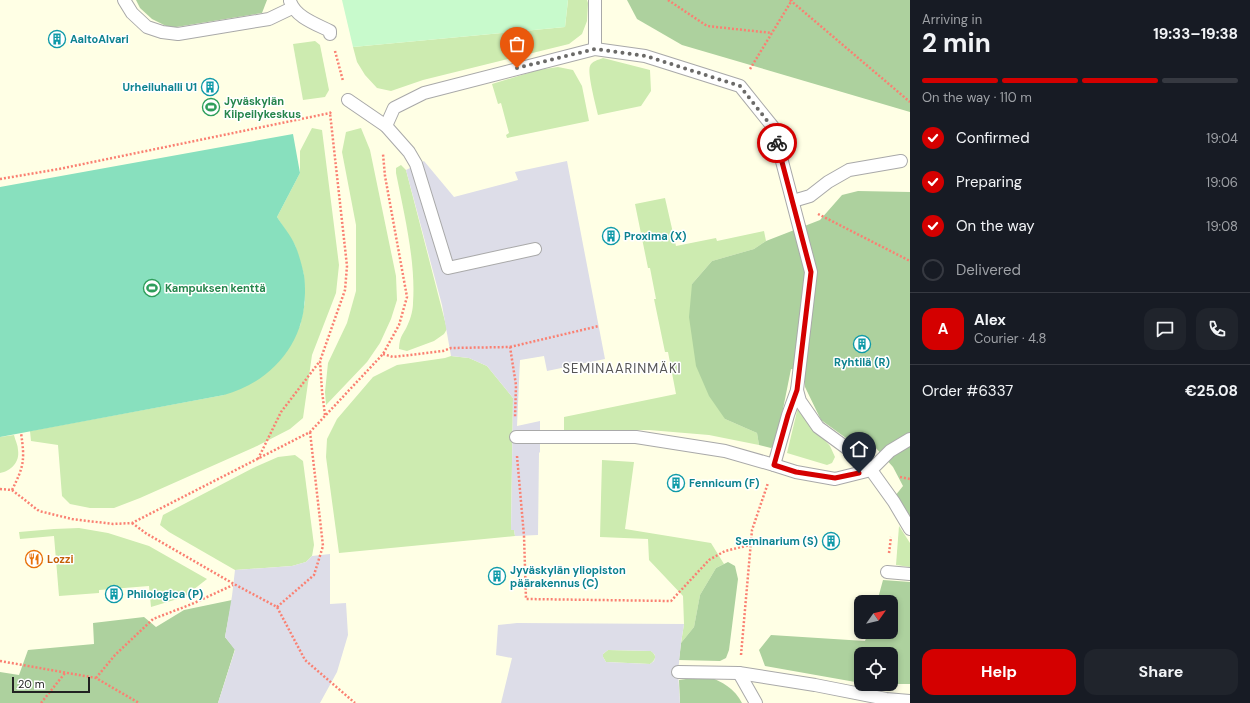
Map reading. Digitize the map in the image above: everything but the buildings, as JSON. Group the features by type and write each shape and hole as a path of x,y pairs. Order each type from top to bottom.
{"lane":[{"path":"124,0 132,13 147,27 162,32 178,34 269,19 291,4 304,18 330,31 330,34"},
{"path":"595,0 595,49"},
{"path":"386,126 394,108 424,92 595,49 646,56 740,86 772,127 811,272 797,390 788,415 774,465"},
{"path":"348,100 386,126 409,152 416,164 448,268 535,249"},
{"path":"792,201 810,196 828,182 849,170 901,161"},
{"path":"797,390 800,401 818,427 848,449 871,470 894,502 910,529"},
{"path":"516,437 636,437 725,451 796,472 835,478 871,470 890,451 910,438"},
{"path":"887,572 910,574"},
{"path":"678,672 739,673 815,685 886,699 910,701"},
{"path":"739,673 756,703"}],"path":[{"path":"668,0 707,26 772,33"},
{"path":"740,86 792,0 910,102"},
{"path":"0,180 330,113 348,100"},
{"path":"257,459 282,412 320,361 345,290 347,266 330,113"},
{"path":"0,489 12,490 39,511 72,519 113,524 132,523 310,432 383,354 399,325 407,297 385,176 383,157 386,126"},
{"path":"792,201 910,261"},
{"path":"383,354 393,357 443,351 451,348 510,347 599,326"},
{"path":"510,347 516,385 514,425 524,536 526,599 671,601 709,560 725,551 750,545"},
{"path":"320,361 325,416"},
{"path":"277,607 314,575 323,546 310,432"},
{"path":"12,490 22,470 24,454 22,434"},
{"path":"739,673 752,530 774,465"},
{"path":"132,523 147,534 277,607 305,660 355,703"},
{"path":"96,678 115,655 153,619 192,604 234,584"},
{"path":"0,661 96,678 139,703"},
{"path":"41,703 66,673"}],"shaded area":[{"path":"0,0 910,0 910,703 0,703"},
{"path":"424,161 454,197 518,180 515,172 567,161 605,359 547,371 544,356 520,360 517,426 540,421 538,535 515,536 514,530 511,530 513,398 487,366 469,358 451,356 442,305 406,170"},
{"path":"330,554 330,604 346,603 348,635 337,672 320,703 218,703 235,650 225,637 235,570 292,566 306,562 312,556"},
{"path":"517,623 684,624 678,672 680,703 501,703 512,658 496,655 498,625","holes":["608,650 651,651 655,655 655,658 650,664 606,662 603,657 603,654"]}],"green space":[{"path":"136,0 267,0 262,13 170,28 152,19 140,8"},
{"path":"342,0 568,0 565,27 353,47"},
{"path":"568,0 587,0 588,3 587,21 582,34 569,44 423,80 391,91 377,88 365,75 357,62 353,47 565,27"},
{"path":"627,0 910,0 910,112 682,45 637,19"},
{"path":"315,41 320,45 329,90 325,97 303,100 293,44"},
{"path":"603,58 650,70 651,91 641,106 598,115 589,70 592,63"},
{"path":"558,67 573,70 582,86 589,121 507,138 506,135 509,133 501,103 498,104 492,84 538,70"},
{"path":"312,128 322,130 339,265 336,293 312,355 303,418 290,429 257,446 114,508 90,508 70,504 62,496 58,445 31,441 30,431 224,395 300,326 305,302 304,275 295,245 277,217 300,173 300,151"},
{"path":"361,128 370,150 396,276 397,300 391,319 380,343 367,362 326,405 325,392 328,363 347,323 356,291 356,225 342,152 346,132"},
{"name":"Kampuksen kenttä","path":"293,134 300,173 277,217 291,238 296,249 304,275 305,293 299,329 292,344 282,358 256,381 241,389 224,395 0,437 0,187"},
{"path":"401,165 406,170 447,329 444,334 434,341 407,351 399,349 399,344 412,314 413,271 409,238 396,173 396,168"},
{"path":"858,191 910,192 910,521 895,496 903,486 893,467 875,447 846,438 821,420 805,387 804,371 791,369 776,444 771,448 759,445 757,433 725,419 709,396 696,366 689,317 692,284 712,261 754,249 766,241 820,220 842,195"},
{"path":"665,198 676,246 716,238 717,241 764,231 766,241 754,249 712,261 692,284 725,419 757,433 759,445 709,435 649,430 564,430 564,417 676,394 668,352 665,352 654,299 656,299 650,268 648,268 635,204"},
{"path":"451,356 469,358 487,366 513,398 511,530 514,530 515,536 339,553 326,457 327,439 337,419 373,377 397,365"},
{"path":"798,407 812,426 830,446 835,457 832,463 827,465 787,453"},
{"path":"14,435 18,448 18,458 11,468 0,473 0,437"},
{"path":"295,455 303,461 314,545 312,556 306,562 292,566 235,570 169,532 160,525 163,515 253,468 278,457"},
{"path":"602,460 634,462 625,529 711,543 724,564 716,568 700,595 694,627 681,643 684,624 683,596 649,560 648,539 600,537"},
{"path":"899,526 910,543 910,567 896,565"},
{"path":"79,528 108,533 149,546 207,579 184,597 151,607 149,586 99,590 99,593 59,596 54,536 20,539 19,532"},
{"path":"728,562 735,566 738,579 729,650 726,658 720,661 679,660 681,643 694,627 700,595 716,568"},
{"path":"883,580 910,582 910,684 898,684 898,647 854,647 854,682 765,666 759,650 771,635 865,641 866,639 898,639 898,595 879,595"},
{"path":"232,600 225,637 235,649 218,703 0,703 0,672 19,675 28,650 94,644 93,623 144,617 156,627 184,610"},
{"path":"608,650 651,651 655,658 650,664 606,662 603,654"},
{"path":"707,676 732,689 742,703 680,703 679,680"}],"way so far":[{"path":"517,68 595,49 646,56 740,86 772,127 777,143"}],"place":[{"name":"AaltoAlvari","path":"57,39"},
{"name":"Urheiluhalli U1","path":"210,87"},
{"name":"Jyväskylän Kiipeilykeskus","path":"211,107"},
{"name":"Proxima (X)","path":"611,236"},
{"name":"Kampuksen kenttä","path":"152,288"},
{"name":"Ryhtilä (R)","path":"862,344"},
{"name":"Fennicum (F)","path":"676,483"},
{"name":"Seminarium (S)","path":"831,541"},
{"name":"Lozzi","path":"34,559"},
{"name":"Jyväskylän yliopiston päärakennus (C)","path":"497,576"},
{"name":"Philologica (P)","path":"114,594"}],"district":[{"name":"SEMINAARINMÄKI","path":"622,368"}],"route":[{"path":"777,143 811,272 797,390 788,415 774,465 796,472 835,478 859,473"}]}
